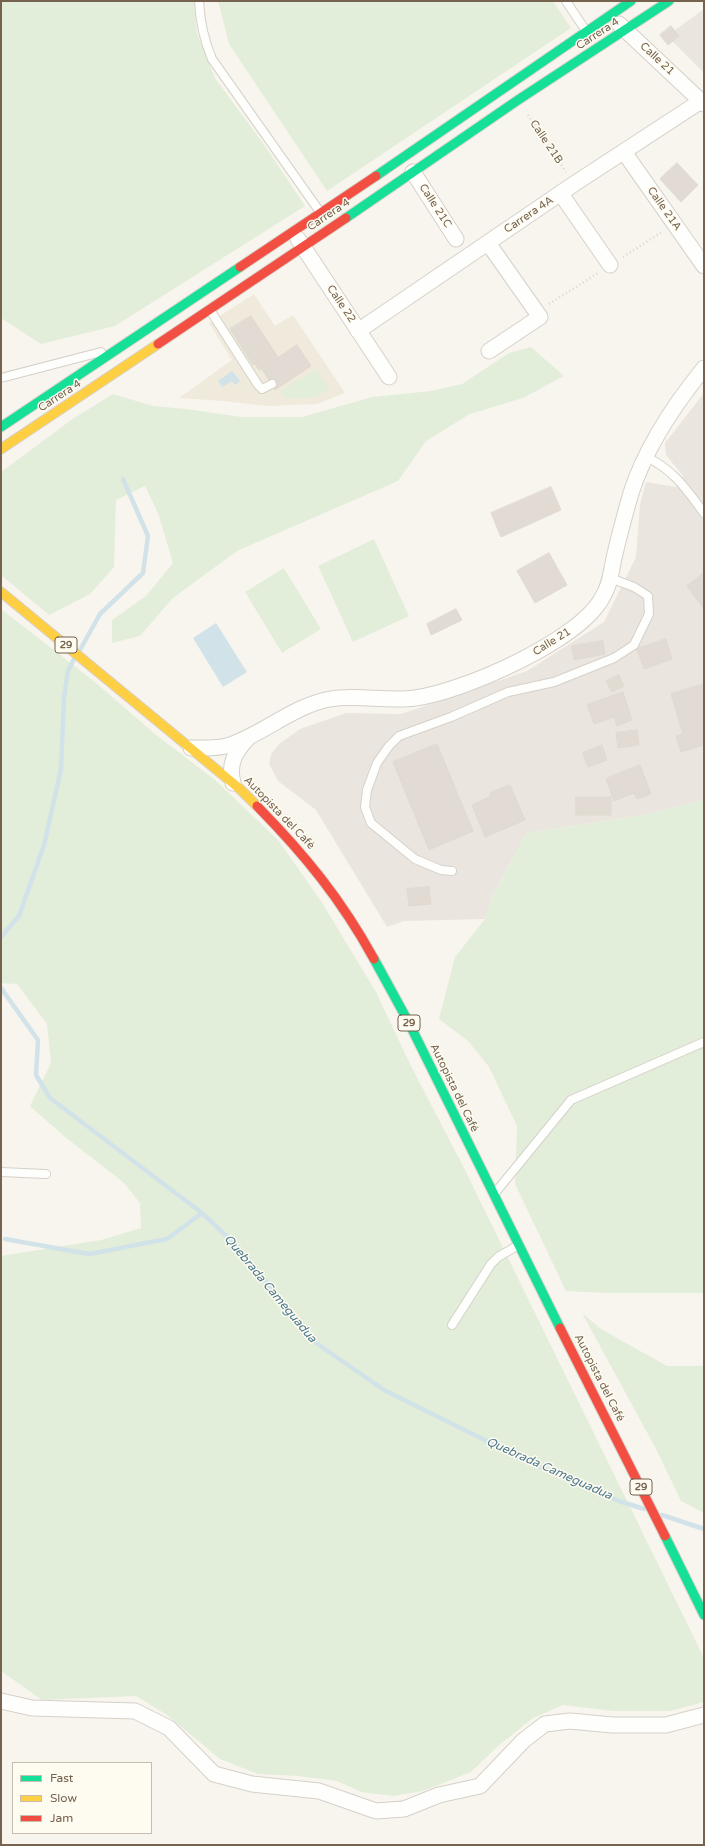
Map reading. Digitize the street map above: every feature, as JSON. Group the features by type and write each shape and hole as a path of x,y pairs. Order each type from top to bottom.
{"main road":[{"name":"Carrera 4","path":"1,427 293,232 320,212 631,1"},
{"name":"Carrera 4","path":"1,449 210,310 518,100 670,1"},
{"name":"Autopista del Café","path":"1,592 233,783 266,815 311,864 332,891 352,922 409,1023 518,1246 615,1434 704,1615"}],"street":[{"name":"Calle 21","path":"610,15 703,102"},
{"name":"Carrera 4A","path":"358,331 574,184 703,102"},
{"name":"Calle 21A","path":"624,152 704,266"},
{"name":"Calle 21C","path":"413,172 456,239"},
{"path":"561,194 610,265"},
{"name":"Calle 22","path":"293,232 389,376"},
{"path":"488,243 540,317 488,351"},
{"name":"Calle 21","path":"192,748 214,748 229,745 250,736 302,708 328,700 346,696 415,698 439,692 508,666 538,651 584,621 602,600 610,578 631,492 646,457 674,406 704,368"},
{"name":"Calle 21","path":"233,783 230,772 235,753 250,736"},
{"path":"1,1701 32,1708 135,1711 169,1728 214,1774 252,1784 320,1790 376,1811 404,1809 439,1795 480,1786 524,1740 545,1724 570,1721 612,1725 666,1725 704,1715"}],"lane":[{"path":"199,1 202,28 212,59 320,212"},
{"path":"566,1 586,31"},
{"path":"210,310 258,385 262,389 272,384"},
{"path":"1,378 83,356 119,349"},
{"path":"646,457 669,470 680,480 704,513"},
{"path":"452,871 441,870 415,859 387,838 371,823 365,807 366,796 377,763 389,746 399,736 451,717 508,692 554,682 614,658 634,645 649,614 648,596 634,587 610,578"},
{"path":"493,1194 571,1100 704,1042"},
{"path":"1,1172 46,1174"},
{"path":"452,1325 491,1264 498,1257 518,1246"}],"path":[{"name":"Calle 21B","path":"518,100 574,184"}],"shaded area":[{"path":"704,9 704,73 667,36"},
{"path":"254,294 275,326 293,315 345,393 317,404 267,406 179,398 232,360 209,323"},
{"path":"232,371 240,381 235,385 232,381 222,387 218,381"},
{"path":"704,393 704,800 650,814 527,833 491,898 485,919 404,921 387,927 316,810 278,781 269,764 271,754 279,744 300,729 346,713 401,714 527,671 604,622 636,557 640,505 646,482 676,487 683,476 666,455 665,443"},
{"path":"216,623 247,672 223,687 193,638"}],"green space":[{"path":"1,1 194,1 197,33 215,78 265,146 305,206 115,326 41,344 1,318"},
{"path":"218,1 553,1 571,28 327,191 229,44"},
{"path":"531,347 564,376 523,398 470,414 426,441 398,481 237,551 173,598 140,636 112,643 112,620 146,596 173,563 158,513 145,486 116,500 114,567 90,594 49,615 1,575 1,472 74,418 113,394 153,406 242,417 302,417 372,397 431,391 462,384 509,353"},
{"path":"316,369 330,389 314,398 285,398 281,391"},
{"path":"374,539 409,616 353,642 318,566"},
{"path":"284,568 321,629 282,653 245,592"},
{"path":"1,609 95,682 155,734 215,780 278,840 321,901 376,992 410,1064 463,1166 704,1658 704,1702 670,1711 613,1711 563,1705 533,1718 498,1746 471,1772 423,1791 393,1796 361,1792 337,1781 298,1776 258,1774 220,1759 167,1715 136,1696 42,1700 1,1671 1,1256 101,1240 141,1228 140,1203 123,1182 65,1137 30,1106 51,1063 47,1024 17,984 1,983"},
{"path":"704,800 704,1293 604,1293 566,1291 515,1184 517,1126 489,1067 468,1041 439,1019 455,957 485,919 491,898 527,833 650,814"},
{"path":"582,1313 601,1329 667,1366 704,1366 704,1513 681,1501 656,1449"}],"building":[{"path":"671,26 679,36 668,45 660,35"},
{"path":"677,163 698,185 681,202 660,179"},
{"path":"251,316 274,351 253,365 230,329"},
{"path":"297,345 311,366 275,390 262,369"},
{"path":"274,351 278,358 259,370 255,364"},
{"path":"551,487 561,510 501,537 491,513"},
{"path":"549,553 567,585 535,603 517,571"},
{"path":"704,573 704,609 687,586"},
{"path":"456,609 462,620 431,635 427,624"},
{"path":"666,639 672,659 644,669 637,649"},
{"path":"603,641 605,654 574,660 572,646"},
{"path":"619,675 624,686 612,692 606,681"},
{"path":"704,684 704,745 681,752 676,736 683,734 671,694"},
{"path":"623,692 632,720 617,726 614,717 594,724 587,705"},
{"path":"637,730 639,745 618,748 616,733"},
{"path":"437,744 473,831 429,850 393,762"},
{"path":"602,745 607,760 588,767 583,753"},
{"path":"640,765 651,794 637,799 634,793 614,801 606,779"},
{"path":"510,785 525,820 485,837 472,805 491,796 490,793"},
{"path":"576,797 611,797 611,815 576,815"},
{"path":"429,887 431,904 409,906 407,889"}],"waterway":[{"path":"80,650 100,614 143,573 148,536 123,479"},
{"path":"1,937 19,916 44,845 61,769 64,697 68,671 74,659"},
{"name":"Quebrada Cameguadua","path":"1,988 38,1040 36,1075 50,1098 202,1213 237,1246 316,1343 384,1390 531,1463 619,1501 644,1509"},
{"name":"Quebrada Cameguadua","path":"5,1239 89,1254 167,1239 202,1213"},
{"name":"Quebrada Cameguadua","path":"662,1515 704,1529"}],"traffic: fast":[{"path":"376,176 631,1"},
{"path":"346,218 518,100 669,1"},
{"path":"1,427 240,267"},
{"path":"374,959 409,1023 560,1328"},
{"path":"665,1536 704,1615"}],"traffic: slow":[{"path":"1,449 158,344"},
{"path":"1,592 240,789 257,806"}],"traffic: jam":[{"path":"240,267 376,176"},
{"path":"158,344 346,218"},
{"path":"257,806 291,842 321,878 349,917 374,959"},
{"path":"560,1328 665,1536"}]}
